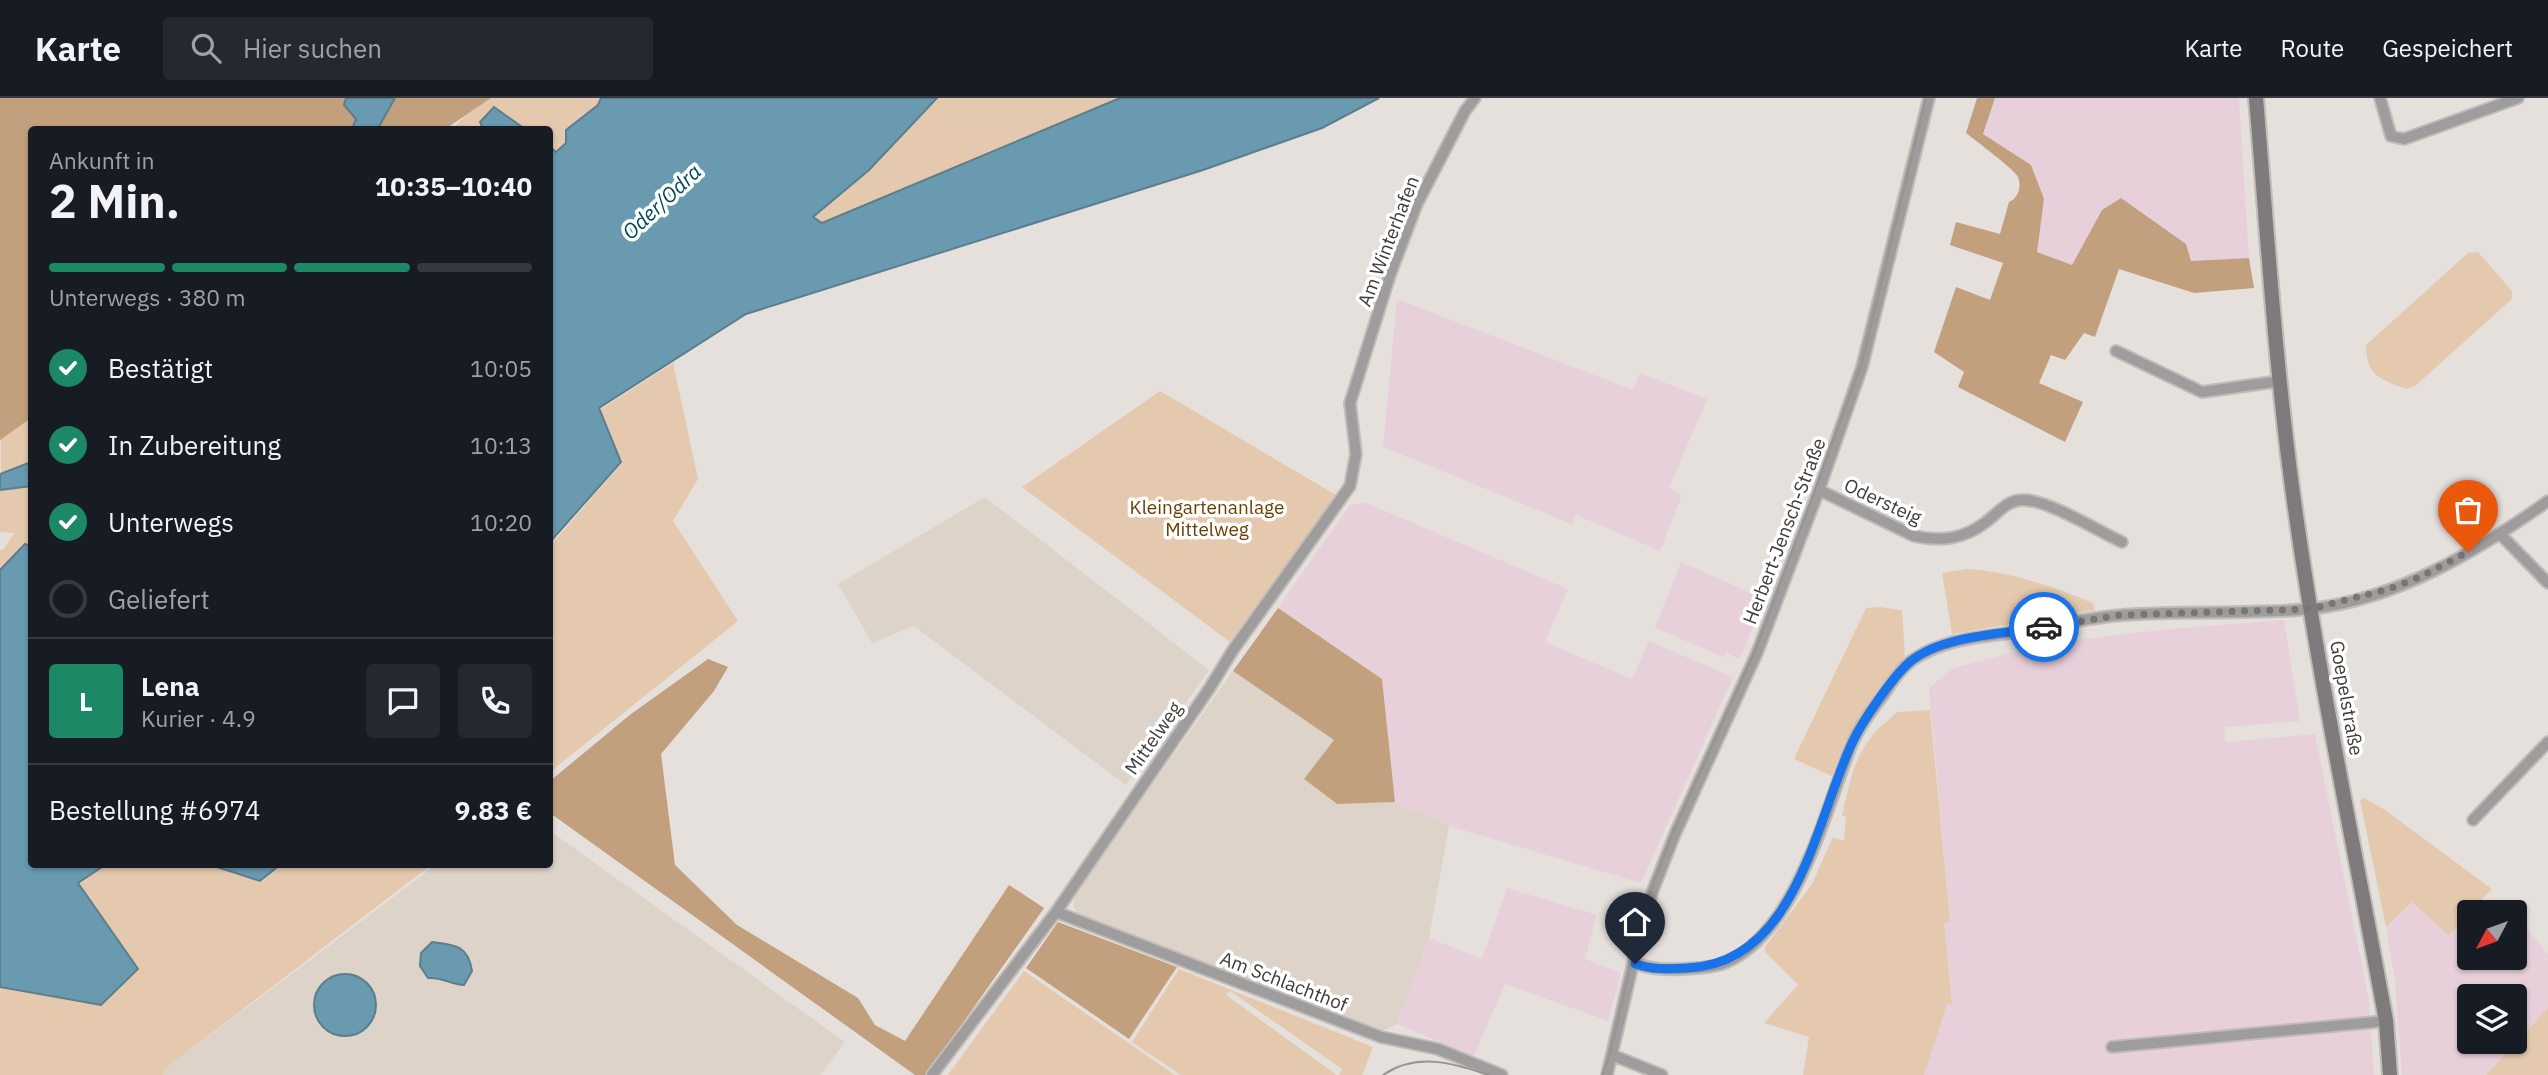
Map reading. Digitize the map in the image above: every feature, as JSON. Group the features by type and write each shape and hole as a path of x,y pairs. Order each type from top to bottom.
{"street":[{"name":"Am Winterhafen","path":"1350,403 1390,275 1417,204 1465,111 1475,98"},
{"name":"Herbert-Jensch-Straße","path":"1607,1075 1649,902 1670,845 1749,672 1819,490 1862,367 1929,98"},
{"name":"Goepelstraße","path":"2256,98 2280,382 2293,493 2311,609 2386,1021 2390,1075"},
{"path":"2380,98 2391,136 2412,138 2518,98"},
{"path":"2116,351 2202,392 2280,382"},
{"name":"Mittelweg","path":"932,1075 1056,912 1233,650 1350,486 1356,454 1350,403"},
{"name":"Odersteig","path":"1819,490 1914,536 1931,540 1966,535 1986,523 2004,506 2016,500 2026,500 2045,505 2122,542"},
{"path":"1633,963 1654,970 1697,968 1726,962 1749,947 1767,928 1788,899 1811,858 1852,743 1910,661 1929,650 1955,641 2121,615 2311,609 2360,598 2407,582 2501,535 2548,500"},
{"path":"2501,535 2548,583"},
{"path":"2473,820 2548,742"},
{"name":"Am Schlachthof","path":"1056,912 1381,1037 1437,1049 1502,1075"},
{"path":"2112,1047 2386,1021"},
{"path":"1612,1055 1662,1075"}],"shaded area":[{"path":"0,98 491,98 449,126 28,126 28,420 0,440"},
{"path":"1977,98 1995,98 1983,134 2031,165 2044,199 2037,252 2072,265 2102,210 2121,198 2186,244 2191,261 2249,258 2254,288 2194,293 2119,269 2095,337 2084,333 2065,360 2051,355 2039,383 2083,402 2065,442 1958,387 1964,372 1934,352 1956,287 1990,300 2003,263 1950,245 1956,222 2000,234 2009,202 2015,198 2019,188 2016,174 1966,133"},
{"path":"1995,98 2239,98 2249,258 2191,261 2102,210 2072,265 2036,252 2044,199 1983,133"},
{"path":"1397,299 1633,390 1640,373 1707,399 1669,488 1682,495 1660,551 1576,515 1572,524 1383,447"},
{"path":"985,497 1209,670 1126,785 914,626 872,643 838,584"},
{"path":"1366,503 1568,589 1545,642 1632,679 1649,641 1733,677 1641,883 1449,826 1395,802 1382,679 1278,608 1351,504"},
{"path":"1681,562 1764,599 1740,659 1726,653 1724,657 1655,628"},
{"path":"1278,608 1382,679 1395,802 1337,804 1304,779 1334,740 1233,671"},
{"path":"2284,620 2300,721 2224,727 2226,742 2315,734 2369,1001 2374,1075 1921,1075 1944,1004 1952,1005 1944,923 1950,921 1929,688 1953,668 2051,643 2169,629"},
{"path":"708,659 728,667 714,691 661,754 675,865 737,925 858,998 875,1025 905,1041 1009,885 1044,908 926,1075 915,1075 553,815 553,779 631,714"},
{"path":"1233,671 1334,740 1304,779 1336,804 1395,802 1449,826 1429,938 1397,1024 1381,1032 1077,913 1073,905 1077,891"},
{"path":"553,833 845,1042 820,1075 165,1075 161,1072 432,868 553,868"},
{"path":"1507,888 1597,915 1585,959 1621,973 1608,1021 1505,984 1474,1056 1397,1024 1429,938 1482,959"},
{"path":"2412,902 2449,936 2457,927 2457,970 2527,970 2527,929 2548,955 2548,1008 2527,1031 2527,984 2457,984 2457,1054 2505,1054 2486,1075 2402,1075 2395,980 2386,927"},
{"path":"1058,922 1177,967 1129,1039 1026,968"}],"green space":[{"path":"0,98 601,98 598,105 566,129 566,143 556,152 553,150 553,126 521,126 494,107 480,122 482,126 455,126 465,116 451,126 28,126 28,463 1,475"},
{"path":"937,98 1120,98 822,223 813,218 869,170"},
{"path":"2478,252 2512,291 2512,299 2415,386 2407,389 2376,375 2369,363 2366,345 2468,253"},
{"path":"673,363 698,479 673,521 738,621 553,770 553,543 622,463 601,409"},
{"name":"Kleingartenanlage Mittelweg","path":"1160,391 1336,495 1230,642 1022,487"},
{"path":"28,486 28,546 25,544 0,570 0,550 4,549 14,533 0,532 0,490"},
{"path":"1967,569 2015,576 2047,586 2093,603 2095,610 1952,634 1942,573"},
{"path":"1866,608 1902,610 1905,656 1845,741 1832,776 1794,759"},
{"path":"1930,710 1950,922 1944,923 1952,1005 1947,1004 1924,1075 1803,1075 1809,1037 1764,1023 1798,985 1765,952 1765,947 1812,884 1833,837 1844,841 1844,806 1852,774 1866,744 1897,712"},
{"path":"2364,798 2385,810 2492,889 2481,900 2457,900 2457,926 2449,936 2412,902 2386,927 2360,800"},
{"path":"102,868 217,868 261,882 279,868 427,868 161,1072 165,1075 0,1075 0,988 101,1005 138,970 79,883"},
{"path":"1179,969 1373,1047 1362,1075 1339,1075 1342,1069 1230,991 1226,995 1337,1075 1181,1075 1132,1042"},
{"path":"1024,971 1175,1075 948,1075"},
{"path":"2548,1008 2548,1075 2486,1075 2505,1054 2527,1054 2527,1031"}],"water":[{"path":"346,98 395,98 379,126 353,126 356,119 344,105"},
{"name":"Oder/Odra","path":"601,98 937,98 869,170 813,217 822,223 1120,98 1379,98 1322,128 1203,170 746,314 599,408 621,462 553,539 553,150 556,152 566,143 566,130 598,105"},
{"path":"494,107 521,126 482,126 480,122"},
{"path":"28,463 28,486 0,490 0,474"},
{"path":"25,544 28,545 28,868 100,868 78,883 138,969 101,1005 0,987 0,570"},
{"path":"220,868 276,868 260,881"},
{"path":"432,942 454,946 464,951 472,971 464,985 428,978 420,966 421,953"},
{"path":"345,974 357,976 367,983 374,993 374,1017 367,1027 357,1034 345,1036 333,1034 323,1027 316,1017 314,1005 316,993 323,983 333,976"}],"tram line":[{"path":"1602,1075 1610,1054 1641,921 1654,882 1673,833 1758,644 1862,363 1926,98"},
{"path":"1383,1075 1396,1068 1422,1062 1449,1064 1489,1075"}],"way so far":[{"path":"2044,627 2121,615 2311,609 2389,589 2420,577 2468,552"}],"route":[{"path":"1635,964 1654,970 1697,968 1726,962 1749,947 1788,899 1811,858 1852,743 1871,712 1910,661 1929,650 1955,641 2044,627"}]}
